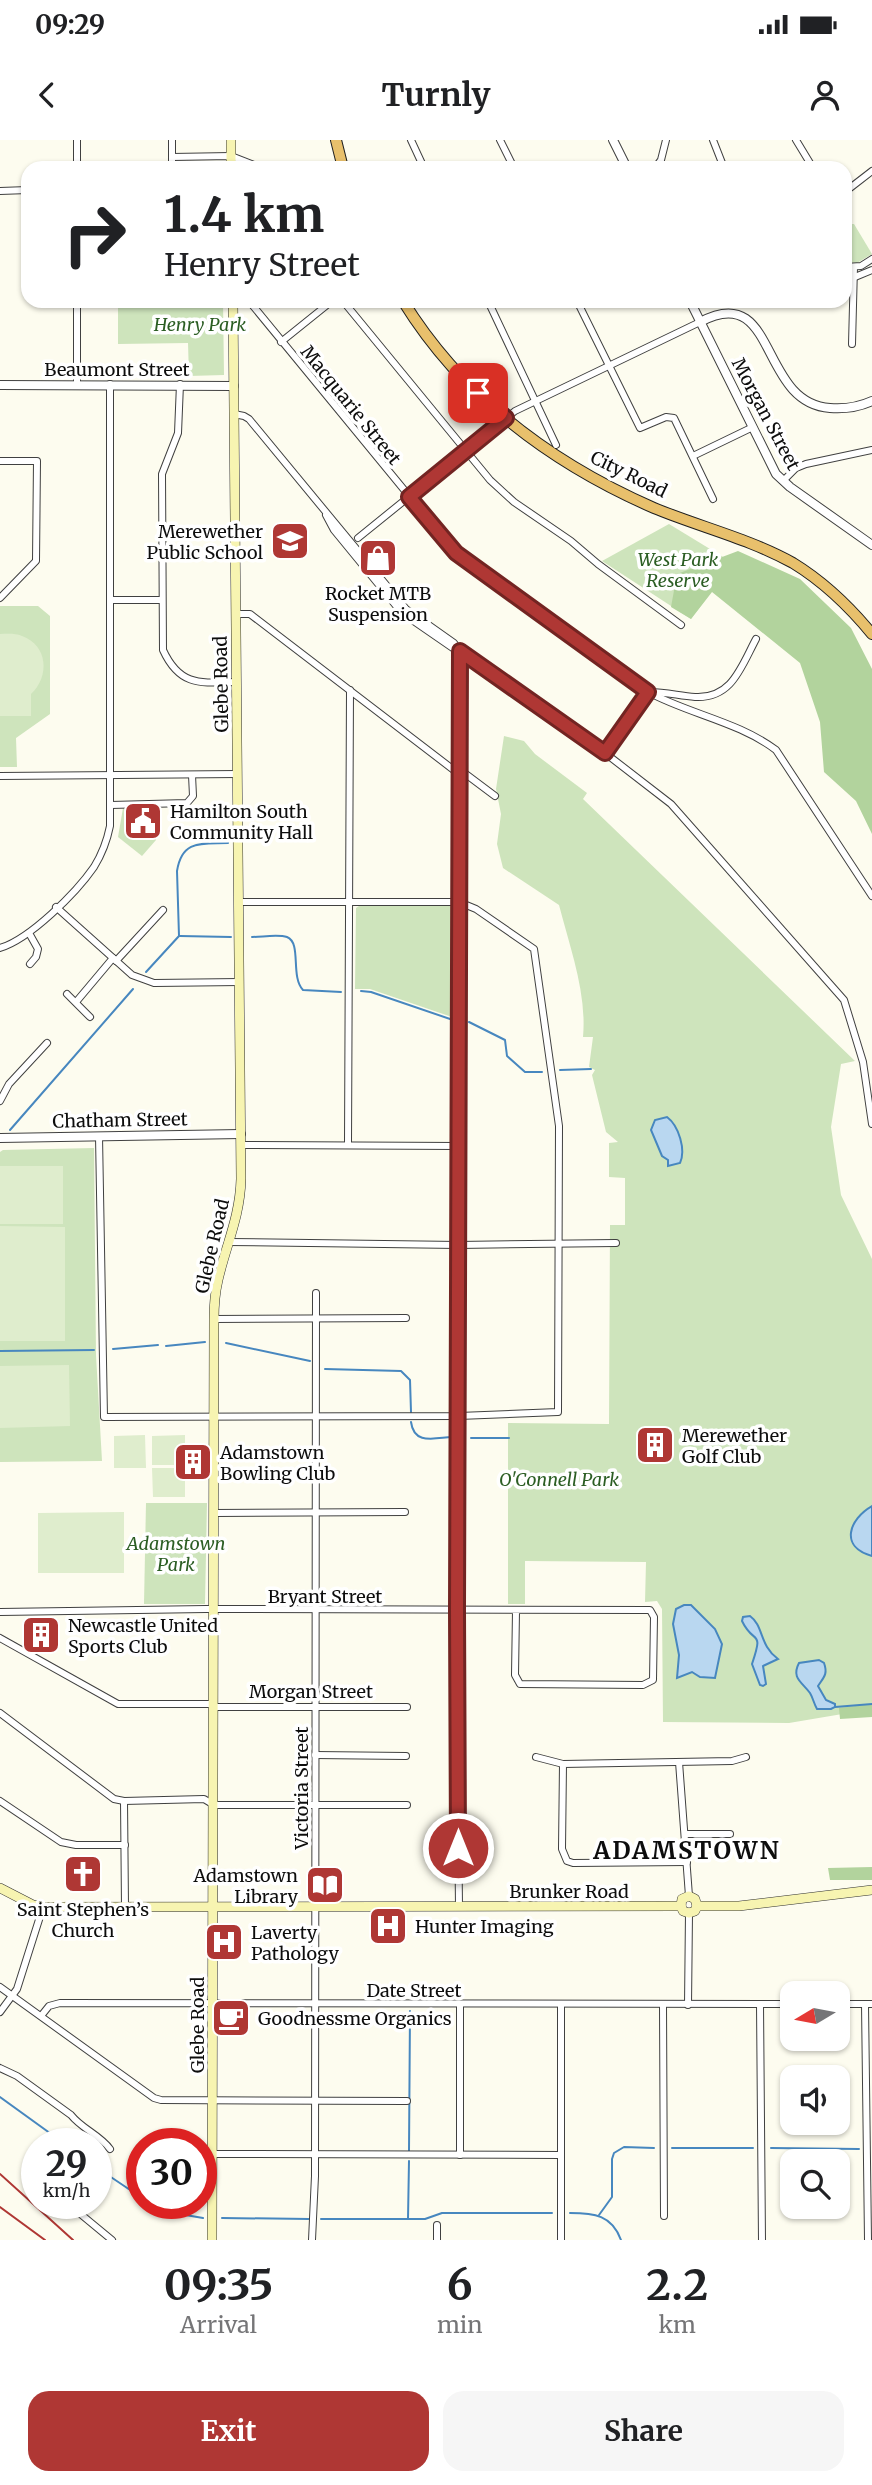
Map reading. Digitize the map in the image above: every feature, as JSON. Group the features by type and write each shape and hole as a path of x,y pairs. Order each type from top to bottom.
{"highway":[{"path":"336,140 341,161"},
{"name":"City Road","path":"408,308 443,358 506,418 548,452 633,498 791,562 844,601 872,634"}],"main road":[{"path":"231,140 231,161"},
{"name":"Glebe Road","path":"213,2128 214,1319 218,1279 240,1203 241,1140 233,308"},
{"name":"Brunker Road","path":"0,1888 33,1905 43,1907 681,1906"},
{"path":"697,1906 739,1906 872,1890"},
{"path":"689,1896 695,1899 697,1906 695,1911 689,1913 683,1911 681,1906 682,1899 689,1896"},
{"name":"Glebe Road","path":"212,2219 212,2240"}],"street":[{"path":"77,140 77,161"},
{"path":"172,140 172,161"},
{"path":"411,140 421,161"},
{"path":"500,140 510,161"},
{"path":"613,140 624,161"},
{"path":"660,161 666,140"},
{"path":"713,140 721,161"},
{"path":"796,140 809,161"},
{"path":"172,157 231,156 244,161"},
{"path":"852,186 872,171"},
{"path":"0,191 21,190"},
{"path":"852,344 854,267 872,259"},
{"path":"852,277 872,270"},
{"path":"77,308 77,385"},
{"name":"Macquarie Street","path":"254,308 456,553 648,692 754,736 776,750 872,896"},
{"path":"281,342 323,308"},
{"path":"349,308 490,480 514,502 571,541 681,625"},
{"path":"491,308 556,445"},
{"path":"580,308 640,428 671,416 674,418 713,499"},
{"name":"Morgan Street","path":"693,308 776,474 872,545"},
{"path":"358,538 506,418 535,401 699,322 727,312 747,319 764,340 786,383 803,399 822,407 846,408 872,401"},
{"path":"0,948 29,933 56,907 88,874 107,840 111,805 110,384"},
{"path":"180,384 178,433 162,474 163,650 170,665 191,681 237,682"},
{"name":"Beaumont Street","path":"0,385 234,386"},
{"path":"234,414 248,419 406,609 454,643 460,651 605,753 670,804 844,1000 863,1062 872,1124"},
{"path":"693,456 753,427"},
{"path":"783,481 796,468 806,464 872,450"},
{"path":"0,461 37,461 36,561 0,598"},
{"path":"111,600 162,600"},
{"path":"236,614 250,614 495,796"},
{"path":"605,753 648,692 704,697 724,691 732,683 755,639"},
{"path":"459,1907 457,1610 460,651"},
{"path":"348,1145 351,690"},
{"path":"0,776 238,774"},
{"path":"111,805 187,803 193,796 192,775"},
{"path":"99,1136 104,1417 459,1416 558,1412 559,1126 534,949 477,909 459,902 239,902"},
{"path":"56,907 137,978 147,982 240,982"},
{"path":"76,1002 163,910"},
{"path":"29,933 37,945 38,953 30,964"},
{"path":"67,995 90,1017"},
{"path":"0,1101 9,1084 47,1043"},
{"name":"Chatham Street","path":"0,1138 99,1136 241,1140"},
{"path":"241,1140 459,1146"},
{"path":"229,1242 458,1245 616,1243"},
{"name":"Victoria Street","path":"312,2240 315,2154 316,1293"},
{"path":"214,1319 405,1318"},
{"path":"214,1513 405,1513"},
{"name":"Bryant Street","path":"0,1612 214,1609 650,1610 654,1617 651,1683 523,1685 517,1682 516,1611"},
{"name":"Morgan Street","path":"0,1638 118,1704 407,1707"},
{"path":"0,1713 107,1796 124,1801 204,1799 214,1805 407,1805"},
{"path":"316,1755 406,1756"},
{"path":"536,1757 563,1764 732,1761 746,1757"},
{"path":"679,1762 689,1896"},
{"path":"563,1764 562,1849 567,1861 687,1863"},
{"path":"0,1801 61,1842 76,1845 125,1845"},
{"path":"124,1801 125,1907"},
{"path":"685,1834 730,1834"},
{"path":"0,2012 17,1989 43,1907"},
{"path":"688,2005 689,1913"},
{"path":"0,1987 155,2098 167,2101 407,2101"},
{"name":"Date Street","path":"41,2016 49,2006 60,2003 780,2004"},
{"path":"460,2004 460,2155"},
{"path":"561,2004 561,2240"},
{"path":"760,2004 762,2240"},
{"path":"850,2004 869,2004 868,2240"},
{"path":"663,2005 664,2216"},
{"path":"0,2068 18,2076 85,2128"},
{"path":"217,2154 561,2155"},
{"path":"87,2219 112,2240"},
{"path":"437,2225 437,2240"}],"green space":[{"path":"852,224 872,254 857,263 852,263"},
{"name":"Henry Park","path":"118,308 223,308 224,375 189,376 188,343 118,344"},
{"name":"West Park Reserve","path":"669,524 733,563 691,619 602,561"},
{"path":"738,551 800,579 851,628 872,669 872,834 856,801 824,772 820,722 800,663 712,592 691,619 671,607 677,574"},
{"path":"0,606 38,606 50,616 50,714 16,738 17,767 0,767"},
{"path":"0,634 14,634 31,640 41,654 43,671 31,694 31,716 0,716"},
{"name":"O'Connell Park","path":"504,736 524,741 535,754 587,793 583,799 855,1061 841,1064 831,1127 841,1195 872,1259 872,1709 789,1723 663,1722 662,1609 657,1601 645,1602 646,1562 525,1561 525,1604 508,1604 508,1423 609,1424 610,1225 625,1225 625,1178 609,1177 609,1143 618,1142 606,1132 592,1075 595,1070 589,1067 593,1037 583,1037 580,987 559,905 503,868 497,844 501,814 496,789"},
{"path":"123,808 155,808 156,840 142,856 118,837"},
{"path":"454,905 452,1017 370,989 355,989 356,908"},
{"path":"94,1148 96,1355 102,1461 0,1462 0,1152"},
{"path":"0,1166 63,1166 63,1224 0,1224"},
{"path":"0,1226 65,1227 65,1341 0,1341"},
{"path":"69,1365 70,1426 0,1428 0,1366"},
{"path":"145,1435 146,1468 114,1468 114,1436"},
{"path":"185,1435 185,1465 152,1465 152,1436"},
{"path":"152,1468 185,1468 185,1497 153,1497"},
{"name":"Adamstown Park","path":"146,1503 207,1503 205,1604 144,1604"},
{"path":"124,1512 124,1573 38,1573 38,1513"},
{"path":"872,1704 872,1717 840,1719 839,1708"},
{"path":"872,1867 872,1880 830,1880 828,1868"}],"water":[{"path":"667,1117 678,1132 682,1145 680,1163 668,1166 668,1160 662,1156 651,1130 655,1120"},
{"path":"872,1506 872,1556 855,1546 851,1540 851,1532 858,1518"},
{"path":"691,1605 715,1629 722,1644 715,1678 700,1677 692,1672 677,1678 679,1655 673,1624 676,1609"},
{"path":"750,1616 758,1625 768,1648 778,1659 763,1666 766,1684 763,1686 760,1685 752,1664 757,1641 742,1621 743,1617"},
{"path":"819,1660 824,1663 826,1670 818,1686 826,1700 835,1704 831,1709 817,1709 796,1672 799,1663"}],"waterway":[{"path":"146,972 179,936 177,871 183,853 195,845 228,843"},
{"path":"180,936 231,937"},
{"path":"252,937 287,937 294,946 297,977 303,990 341,992"},
{"path":"10,1130 133,989"},
{"path":"361,991 453,1020"},
{"path":"469,1022 505,1040 507,1056 525,1072 542,1072"},
{"path":"560,1070 591,1069"},
{"path":"166,1346 205,1342"},
{"path":"226,1343 310,1361"},
{"path":"113,1349 158,1345"},
{"path":"0,1351 94,1350"},
{"path":"325,1369 401,1371 410,1380 411,1412"},
{"path":"411,1422 416,1434 421,1437 452,1437"},
{"path":"471,1438 509,1438"},
{"path":"835,1707 872,1704"},
{"path":"409,2152 410,2011"},
{"path":"0,2097 43,2128"},
{"path":"599,2215 612,2197 614,2153 624,2147 654,2148"},
{"path":"672,2148 753,2148"},
{"path":"771,2148 859,2149"},
{"path":"408,2219 409,2161"},
{"path":"112,2178 126,2187"},
{"path":"321,2219 425,2219 442,2213 552,2213"},
{"path":"570,2213 594,2215 607,2220 621,2240"},
{"path":"222,2218 309,2219"}],"railway":[{"path":"0,2174 73,2240"},
{"path":"0,2207 45,2240"}],"place":[{"name":"Merewether Public School","path":"290,541"},
{"name":"Rocket MTB Suspension","path":"378,558"},
{"name":"Hamilton South Community Hall","path":"143,821"},
{"name":"Merewether Golf Club","path":"655,1445"},
{"name":"Adamstown Bowling Club","path":"193,1462"},
{"name":"Newcastle United Sports Club","path":"41,1635"},
{"name":"Saint Stephen’s Church","path":"83,1874"},
{"name":"Adamstown Library","path":"325,1885"},
{"name":"Hunter Imaging","path":"388,1926"},
{"name":"Laverty Pathology","path":"224,1942"},
{"name":"Goodnessme Organics","path":"231,2018"}],"district":[{"name":"ADAMSTOWN","path":"687,1850"}],"route":[{"path":"458,1848 460,651 605,753 648,692 456,553 409,497 506,418 478,393"}]}
